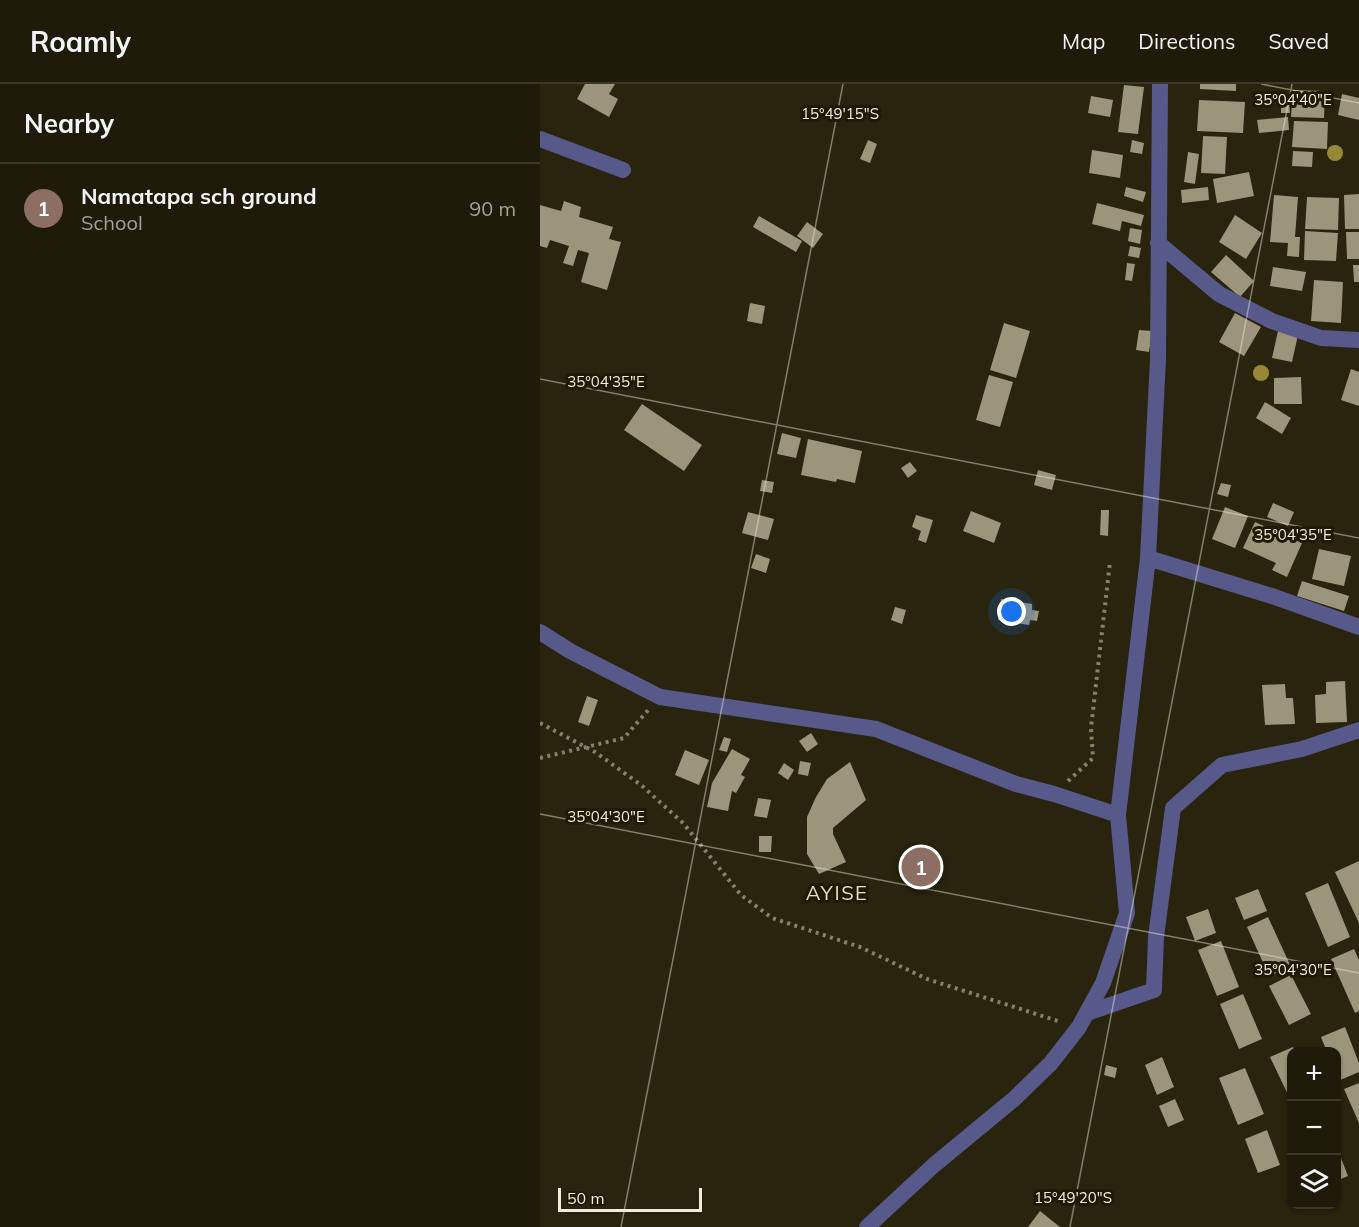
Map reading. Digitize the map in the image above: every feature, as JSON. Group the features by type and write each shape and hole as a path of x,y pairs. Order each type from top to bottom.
{"street":[{"path":"867,1227 1051,1063 1083,1020 1103,983 1127,913 1119,815 1148,558 1158,359 1160,84"},
{"path":"540,140 623,170"},
{"path":"1158,243 1219,294 1247,309 1272,321 1321,338 1359,340"},
{"path":"1148,558 1272,596 1359,627"},
{"path":"540,632 570,651 660,697 876,729 1016,783 1119,815"},
{"path":"1083,1020 1154,990 1156,937 1173,808 1222,765 1302,749 1359,730"}],"path":[{"path":"1054,794 1094,758 1091,728 1110,562"},
{"path":"540,758 624,738 660,697"},
{"path":"540,723 586,747 642,785 683,824 741,895 772,918 860,947 927,979 1083,1020"}],"building":[{"path":"585,84 615,84 609,94 618,99 609,117 577,99"},
{"path":"1200,84 1236,84 1236,91 1200,89"},
{"path":"1124,85 1144,87 1138,134 1118,132"},
{"path":"1293,90 1325,91 1324,118 1291,117"},
{"path":"1342,94 1359,98 1359,120 1338,115"},
{"path":"1091,96 1113,100 1110,117 1088,113"},
{"path":"1199,100 1245,102 1243,133 1197,131"},
{"path":"1281,101 1289,101 1290,113 1281,113"},
{"path":"1288,117 1289,130 1259,133 1257,120"},
{"path":"1294,121 1328,122 1327,149 1292,147"},
{"path":"1203,136 1227,137 1225,174 1201,173"},
{"path":"868,140 877,144 870,163 860,159"},
{"path":"1132,140 1144,143 1142,154 1130,152"},
{"path":"1092,150 1123,155 1120,178 1089,173"},
{"path":"1293,151 1313,152 1312,167 1292,166"},
{"path":"1188,152 1199,154 1195,184 1184,182"},
{"path":"1249,172 1254,196 1217,203 1213,179"},
{"path":"1126,187 1146,192 1143,202 1124,196"},
{"path":"1208,187 1209,200 1182,203 1181,190"},
{"path":"1359,194 1359,229 1345,229 1344,195"},
{"path":"1274,195 1298,197 1295,237 1300,237 1299,257 1287,256 1288,243 1270,242"},
{"path":"1307,197 1339,198 1338,230 1305,229"},
{"path":"564,201 581,207 579,217 613,227 609,239 621,242 607,290 581,282 589,253 578,250 573,266 563,263 569,246 550,240 547,248 540,246 540,205 561,211"},
{"path":"1097,203 1144,215 1141,226 1122,221 1120,231 1092,224"},
{"path":"1235,215 1262,233 1246,259 1219,242"},
{"path":"759,216 802,241 796,252 753,227"},
{"path":"807,222 823,234 813,248 797,236"},
{"path":"1130,228 1142,230 1140,244 1128,241"},
{"path":"1305,231 1338,233 1336,261 1304,260"},
{"path":"1346,232 1359,232 1359,259 1347,259"},
{"path":"1130,246 1141,248 1139,258 1128,256"},
{"path":"1226,255 1254,281 1240,297 1211,272"},
{"path":"1127,263 1135,264 1132,281 1125,280"},
{"path":"1353,265 1359,265 1359,282 1354,282"},
{"path":"1273,267 1306,272 1302,291 1270,286"},
{"path":"1314,280 1343,282 1341,323 1311,321"},
{"path":"750,303 765,306 762,324 747,321"},
{"path":"1235,313 1261,327 1244,356 1219,342"},
{"path":"1004,323 1030,331 1016,378 990,370"},
{"path":"1139,330 1152,331 1149,352 1136,350"},
{"path":"1278,331 1298,335 1292,362 1272,358"},
{"path":"1351,369 1359,372 1359,406 1341,400"},
{"path":"989,375 1013,382 1000,427 976,420"},
{"path":"1301,377 1302,404 1274,404 1274,378"},
{"path":"1265,402 1291,418 1282,434 1256,418"},
{"path":"642,404 702,445 684,471 624,430"},
{"path":"782,433 801,438 796,458 777,454"},
{"path":"808,439 862,451 855,483 801,475"},
{"path":"910,462 917,471 908,478 901,468"},
{"path":"1038,470 1056,475 1052,490 1034,485"},
{"path":"762,480 774,482 772,493 760,491"},
{"path":"1221,483 1231,485 1228,497 1217,494"},
{"path":"1273,503 1294,512 1288,526 1267,517"},
{"path":"1225,507 1248,516 1235,548 1212,539"},
{"path":"1101,510 1109,510 1108,536 1100,535"},
{"path":"971,511 1001,523 994,543 963,531"},
{"path":"748,512 774,519 768,540 742,533"},
{"path":"916,515 933,520 926,543 918,540 921,531 912,527"},
{"path":"1255,522 1302,543 1287,577 1272,570 1276,563 1243,548"},
{"path":"1319,549 1351,556 1344,586 1312,579"},
{"path":"756,554 770,559 766,573 751,568"},
{"path":"1302,581 1349,596 1344,611 1297,596"},
{"path":"1001,599 1032,604 1032,610 1039,611 1037,621 1030,620 1029,625 998,620"},
{"path":"895,607 906,610 902,624 891,620"},
{"path":"1345,681 1347,722 1316,723 1315,695 1326,694 1326,682"},
{"path":"1285,684 1286,698 1293,698 1295,724 1265,725 1262,685"},
{"path":"587,696 598,700 589,726 578,722"},
{"path":"811,733 818,744 807,752 799,741"},
{"path":"724,737 731,739 727,752 719,750"},
{"path":"732,749 750,759 741,775 745,777 736,793 732,791 728,811 707,807 712,783"},
{"path":"685,750 709,760 699,785 675,775"},
{"path":"800,761 811,763 808,776 798,774"},
{"path":"850,762 866,800 833,828 833,834 846,862 819,874 807,854 807,817 827,779"},
{"path":"784,763 794,770 788,780 778,773"},
{"path":"758,798 771,800 767,818 754,816"},
{"path":"759,836 772,836 771,852 759,852"},
{"path":"1359,861 1359,923 1335,872"},
{"path":"1328,883 1350,937 1328,947 1305,893"},
{"path":"1258,889 1267,911 1244,920 1235,898"},
{"path":"1208,909 1216,933 1195,941 1186,917"},
{"path":"1268,917 1291,967 1269,976 1247,927"},
{"path":"1221,941 1239,987 1217,996 1198,950"},
{"path":"1354,949 1359,960 1359,1011 1355,1013 1331,959"},
{"path":"1291,975 1311,1014 1289,1025 1269,986"},
{"path":"1243,994 1262,1039 1239,1049 1220,1004"},
{"path":"1345,1027 1359,1063 1359,1072 1341,1080 1341,1047 1325,1047 1321,1037"},
{"path":"1287,1050 1287,1093 1270,1057"},
{"path":"1162,1057 1174,1087 1157,1095 1145,1065"},
{"path":"1106,1065 1117,1068 1115,1078 1104,1075"},
{"path":"1245,1068 1264,1114 1238,1125 1219,1078"},
{"path":"1359,1083 1359,1123 1344,1089"},
{"path":"1175,1099 1184,1120 1168,1127 1159,1106"},
{"path":"1267,1130 1280,1165 1258,1173 1245,1139"},
{"path":"1341,1158 1348,1176 1341,1179"},
{"path":"1040,1211 1060,1227 1028,1227"}],"place":[{"name":"Namatapa sch ground","path":"921,867"}],"district":[{"name":"AYISE","path":"837,892"}]}
